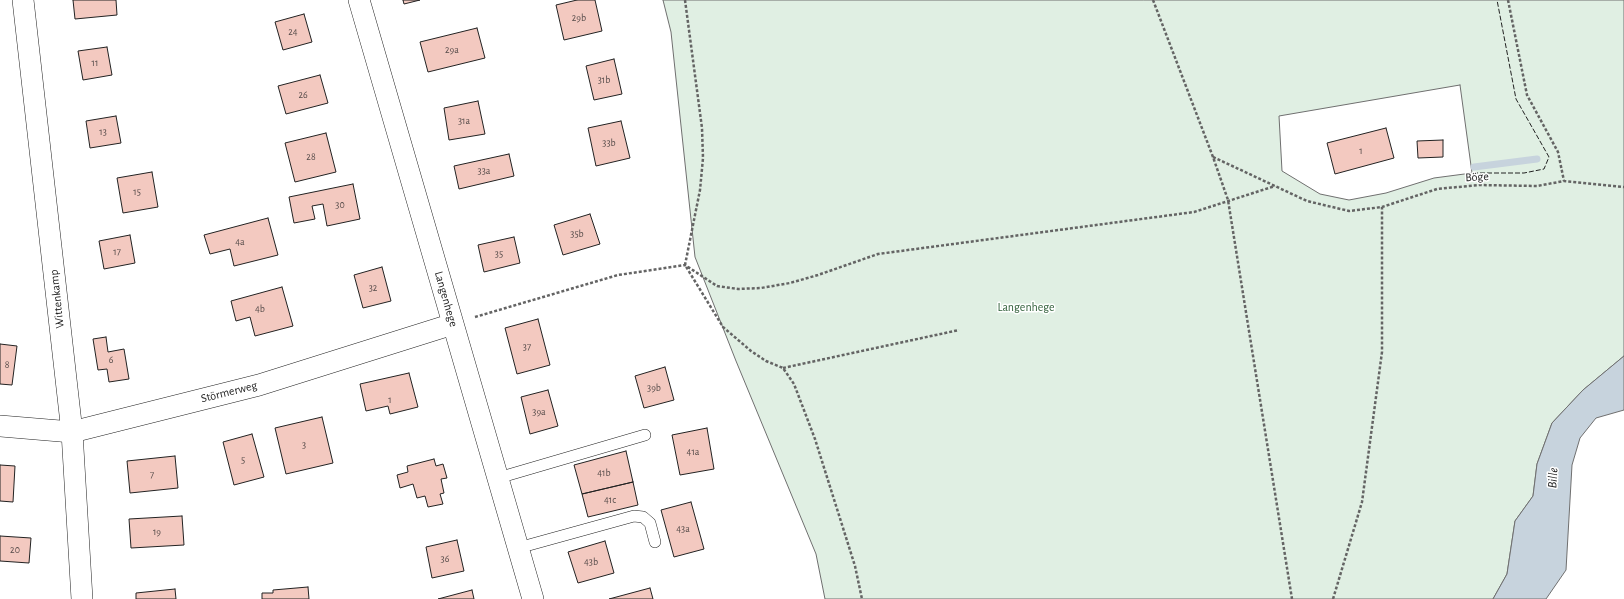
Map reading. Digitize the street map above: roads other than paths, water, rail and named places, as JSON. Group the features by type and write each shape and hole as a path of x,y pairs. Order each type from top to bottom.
{"street":[{"name":"Wittenkamp","path":"23,0 72,432 82,599"},
{"name":"Langenhege","path":"359,0 533,599"},
{"name":"Störmerweg","path":"0,426 72,432 259,385 453,324"}],"lane":[{"path":"498,478 645,435"},
{"path":"518,548 634,516 643,517 650,523 655,542"}],"water":[{"name":"Bille","path":"1624,356 1624,410 1596,418 1580,438 1572,465 1566,570 1546,599 1493,599 1507,574 1515,521 1533,496 1537,464 1552,423 1583,390"}],"waterway":[{"path":"1474,167 1537,159"}]}
